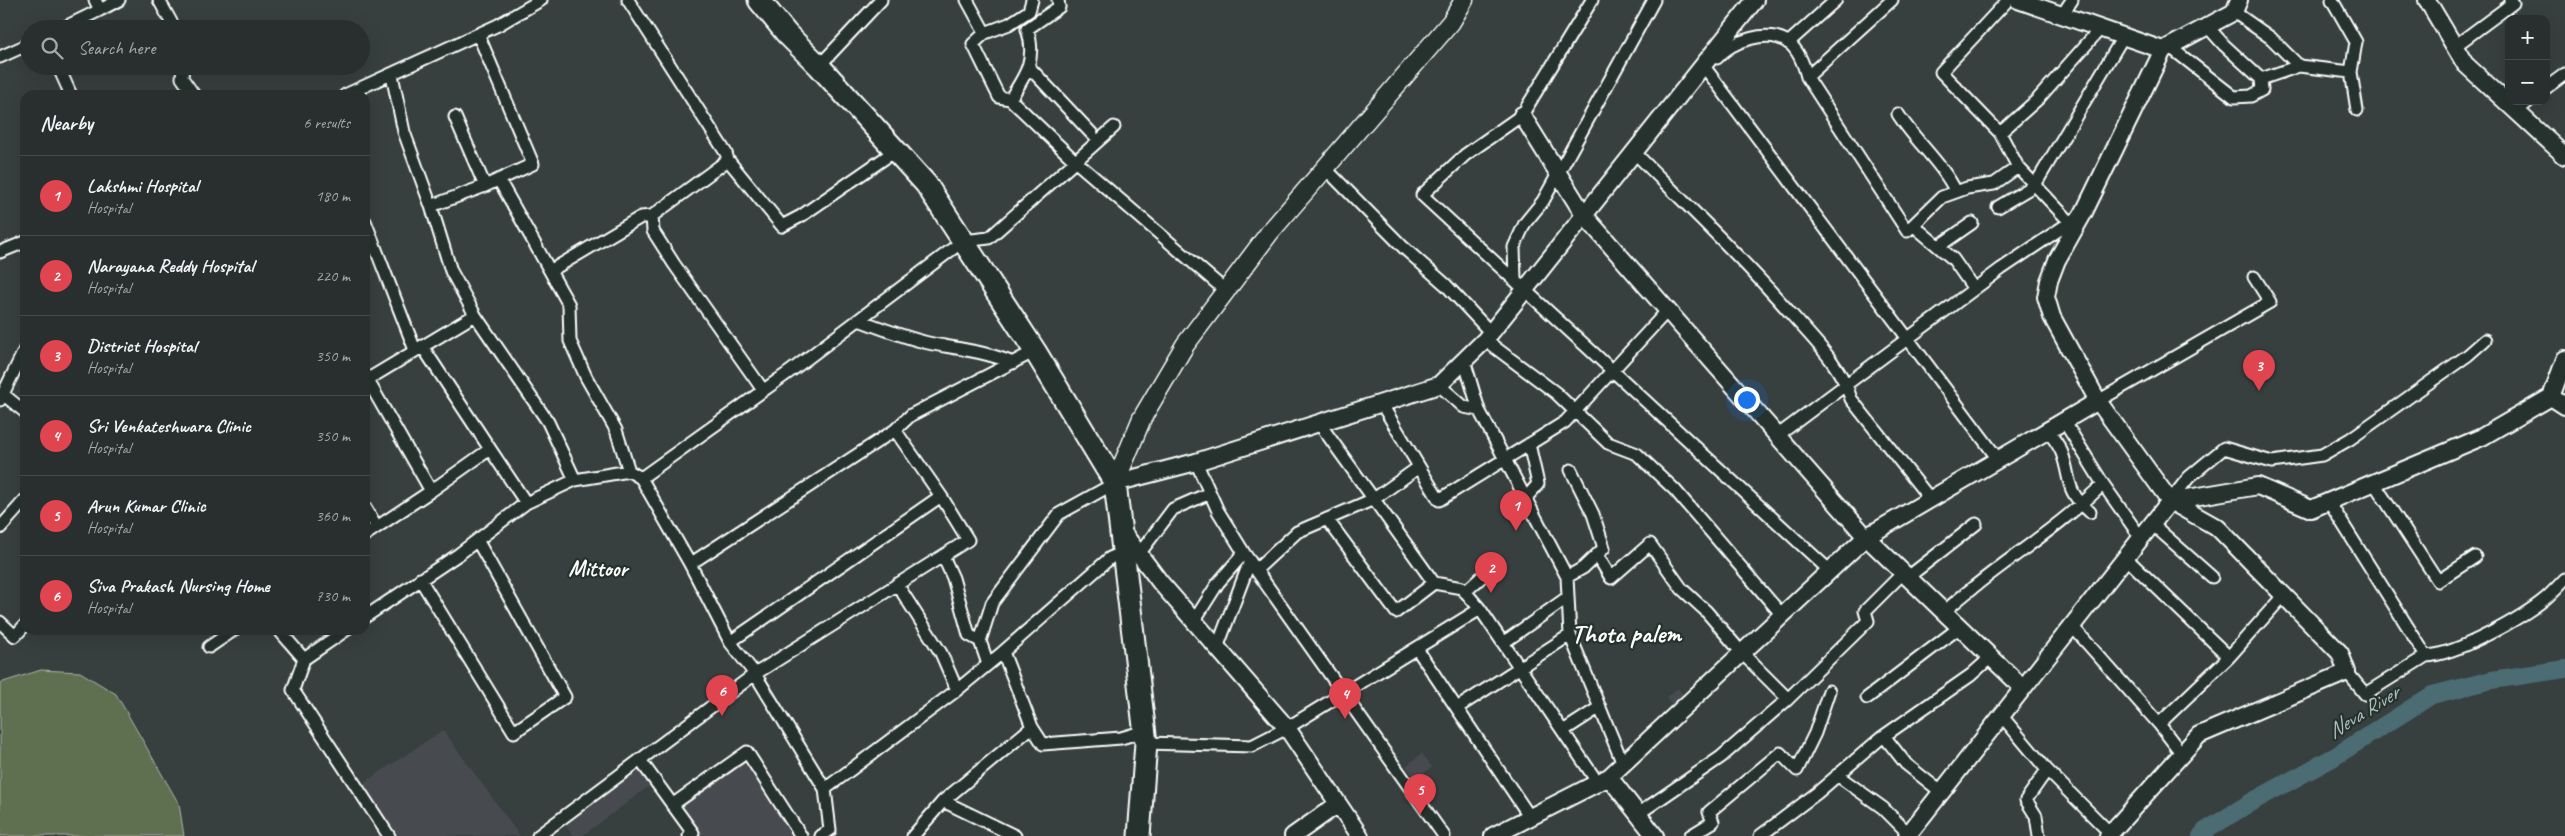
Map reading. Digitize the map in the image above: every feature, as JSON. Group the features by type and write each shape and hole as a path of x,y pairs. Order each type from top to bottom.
{"highway":[{"path":"759,0 787,34 819,66 926,184 1035,351 1115,483 1121,530 1131,553 1146,737 1139,836"}],"main road":[{"path":"1115,483 1142,418 1185,345 1270,232 1451,22 1464,0"}],"street":[{"path":"74,20 97,5 119,0"},
{"path":"159,0 170,20"},
{"path":"358,90 498,26 541,0"},
{"path":"628,0 726,153 728,160 782,226 801,216 896,151"},
{"path":"819,66 881,0"},
{"path":"966,0 985,33"},
{"path":"1032,0 1029,11 1009,24 985,33 973,44 999,97 1010,99 1075,161 1226,291"},
{"path":"1010,99 1026,75 1033,46 1027,29 1059,7 1058,0"},
{"path":"1592,0 1522,115 1465,155 1422,195 1830,571"},
{"path":"1520,284 1514,246 1525,223 1543,201 1654,0"},
{"path":"988,664 980,641 992,603 1059,514 1115,483 1196,462 1439,385 1488,336 1520,284 1584,215 1705,67 1755,0"},
{"path":"1788,43 1836,0"},
{"path":"1807,77 1892,0"},
{"path":"2008,0 1941,72 2000,133 2018,167 2070,222"},
{"path":"2018,0 2123,36 2166,48 2234,97 2251,96 2262,90 2261,79 2224,46 2207,26"},
{"path":"2062,15 2072,0"},
{"path":"2332,0 2356,42 2351,72 2357,110"},
{"path":"2428,0 2465,64 2523,106 2564,153"},
{"path":"2455,46 2513,3 2511,0"},
{"path":"2299,66 2236,6 2207,26 2166,48 2084,212 2057,260 2049,281 2046,297 2052,317 2098,401 2170,501 2218,528 2340,653 2347,672 2365,694 2426,656 2440,656 2514,620 2546,598 2565,579"},
{"path":"2000,133 2038,99 2100,28"},
{"path":"431,206 485,186 533,164 478,34"},
{"path":"1998,207 2035,185 2123,36"},
{"path":"1705,67 1725,49 1748,39 1775,37 1788,43 1804,63 1807,77 1907,231 1942,196 1994,184 2018,167"},
{"path":"0,57 20,48"},
{"path":"1028,66 1092,134"},
{"path":"2261,79 2299,66 2351,72"},
{"path":"1705,67 1998,459"},
{"path":"2550,85 2565,74"},
{"path":"62,75 69,90"},
{"path":"182,75 182,78 190,90"},
{"path":"392,75 404,132 431,206 451,271 475,315 548,422 575,480"},
{"path":"1898,114 1909,131 1949,177 1956,192"},
{"path":"1522,115 1584,215 1777,436 1866,537 2023,688"},
{"path":"455,117 485,186"},
{"path":"642,478 859,320 963,241 988,238 1114,127"},
{"path":"1634,152 1746,262 1825,352 1847,384 1851,399 1930,499"},
{"path":"550,271 641,217 652,216 728,160"},
{"path":"1326,169 1404,248 1446,285 1488,336 1556,393 1608,443 1637,454 1675,490 1782,615"},
{"path":"499,180 569,306 570,341 586,377 616,430 629,471"},
{"path":"1777,436 1974,289 2084,212"},
{"path":"652,216 653,231 674,264 763,390"},
{"path":"1939,246 1972,223"},
{"path":"1913,225 1953,259 1974,289"},
{"path":"370,233 418,348 526,503"},
{"path":"0,252 20,244"},
{"path":"1493,836 1603,780 1623,764 1866,537 2270,302 2254,277"},
{"path":"1381,403 1439,500 1565,422 1668,310"},
{"path":"370,378 475,315"},
{"path":"859,320 932,343 990,353 1013,362"},
{"path":"1837,775 1883,808 1908,835 2189,478 2224,448 2272,462 2322,455 2350,439 2468,355 2485,340"},
{"path":"690,564 895,430 911,415 1035,351"},
{"path":"20,359 2,397 20,409"},
{"path":"2170,501 2258,486 2311,509 2482,437 2551,397 2565,359"},
{"path":"1464,360 1479,410 1567,578 1570,635 1623,764"},
{"path":"1439,385 1464,407 1479,410"},
{"path":"370,387 431,491"},
{"path":"2551,397 2565,406"},
{"path":"2064,421 2103,484 2141,538"},
{"path":"1319,423 1434,583 1462,588 1480,609 1563,731 1603,780 1638,814 1655,836"},
{"path":"538,836 755,674 968,540 941,496 895,430"},
{"path":"2048,430 2062,452 2074,498 2086,508"},
{"path":"1525,499 1538,484 1529,444"},
{"path":"370,532 490,449"},
{"path":"1196,462 1218,511 1250,561 1345,693 1444,836"},
{"path":"1194,622 1218,583 1297,532 1374,499 1419,467"},
{"path":"1567,578 1583,568 1604,548 1593,514 1571,470"},
{"path":"370,614 526,503 575,480 629,471 642,478 690,564 730,642 755,674 826,788 828,834"},
{"path":"2374,482 2438,581 2475,557"},
{"path":"1944,612 2037,537 2086,508 2103,484"},
{"path":"826,788 957,690 1110,558 1131,553 1173,509 1210,493"},
{"path":"730,642 941,496"},
{"path":"2329,502 2426,656"},
{"path":"0,528 20,506"},
{"path":"370,515 377,527"},
{"path":"1327,520 1396,612 1434,583"},
{"path":"1638,814 1721,757 1788,699 1868,621 1864,611 1906,575 1976,524"},
{"path":"2152,524 2212,577"},
{"path":"420,579 514,732 565,698 476,540"},
{"path":"1597,555 1612,578 1650,544 1682,589 1706,611 1742,653 1788,699"},
{"path":"1131,553 1287,728 1360,836"},
{"path":"943,556 953,578 969,634 980,641"},
{"path":"2126,558 2229,657"},
{"path":"1217,648 1250,561"},
{"path":"1465,592 1497,563"},
{"path":"898,584 941,653 957,690"},
{"path":"2159,724 2229,657 2283,596"},
{"path":"1503,643 1568,597"},
{"path":"1003,652 1032,726 1043,744 1146,737 1252,746 1287,728 1480,609"},
{"path":"0,622 15,636 20,630"},
{"path":"2072,626 2159,724 2182,754"},
{"path":"1867,698 1960,627"},
{"path":"209,647 227,635"},
{"path":"283,635 304,659"},
{"path":"339,635 304,659 292,690 390,836"},
{"path":"1456,708 1570,635"},
{"path":"1417,649 1530,817"},
{"path":"1760,836 1817,793 1884,736 1971,675 1991,657"},
{"path":"2001,715 2047,770 2109,835 2199,735 2347,672"},
{"path":"1690,836 1713,822 1709,812 1780,752 1797,770 1815,734 1829,691"},
{"path":"1563,731 1600,707"},
{"path":"913,836 943,801 1032,726"},
{"path":"1884,736 1906,764 1941,792"},
{"path":"672,805 747,752 801,836"},
{"path":"640,760 693,835"},
{"path":"2039,836 2036,816 2026,800 2047,770"},
{"path":"943,801 1015,836"},
{"path":"1293,836 1338,804"}],"shaded area":[{"path":"1678,688 1687,700 1675,709 1666,697"},
{"path":"443,730 520,836 397,836 362,784"},
{"path":"1422,753 1432,767 1416,779 1406,766"},
{"path":"746,760 794,836 701,836 680,807"},
{"path":"640,764 652,784 582,836 574,836 563,822"}],"green space":[{"path":"41,670 80,672 116,694 179,804 184,836 0,836 0,683"}],"waterway":[{"name":"Neva River","path":"2201,836 2205,831 2248,804 2334,757 2432,695 2492,680 2565,669"}],"place":[{"name":"District Hospital","path":"2259,391"},
{"name":"Lakshmi Hospital","path":"1516,531"},
{"name":"Narayana Reddy Hospital","path":"1491,593"},
{"name":"Siva Prakash Nursing Home","path":"722,716"},
{"name":"Sri Venkateshwara Clinic","path":"1345,719"},
{"name":"Arun Kumar Clinic","path":"1420,815"}],"district":[{"name":"Mittoor","path":"598,569"},
{"name":"Thota palem","path":"1626,633"}]}
